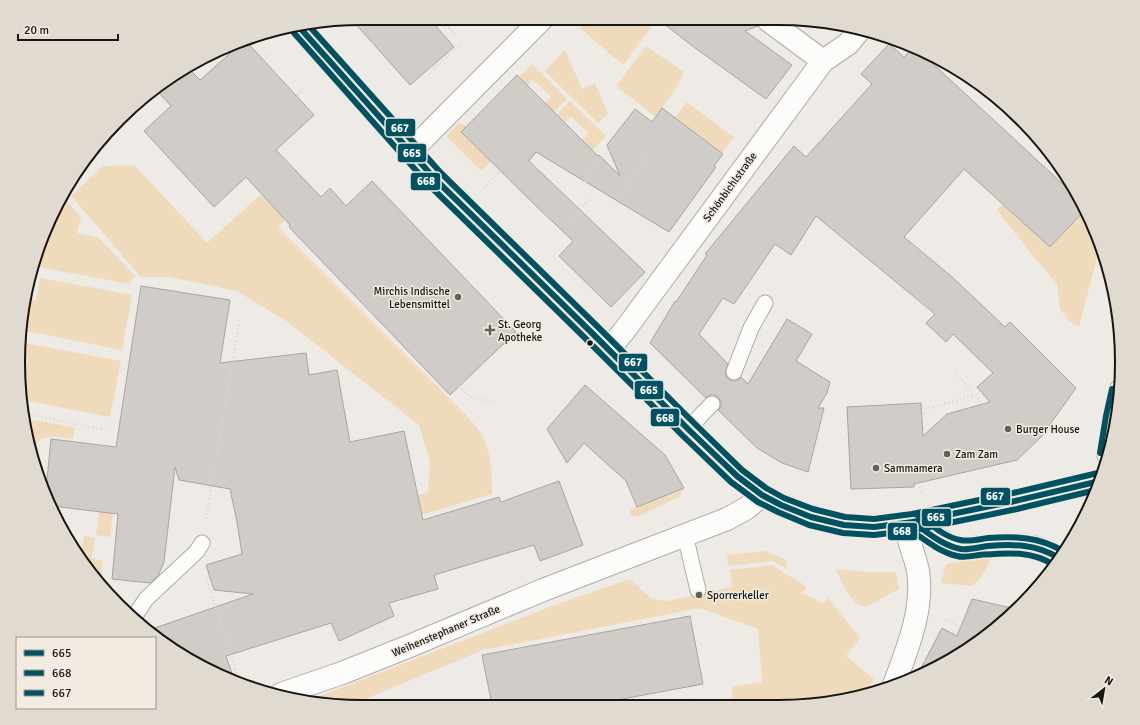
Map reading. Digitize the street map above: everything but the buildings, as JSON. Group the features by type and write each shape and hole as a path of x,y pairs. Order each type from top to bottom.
{"street":[{"path":"410,152 536,25"},
{"path":"774,25 823,61"},
{"path":"302,30 440,184 609,349 689,430 737,476 762,495 781,505 811,517 844,525 874,527 909,522 1015,501 1093,483"},
{"name":"Schönbichlstraße","path":"609,349 624,331 823,61 848,44 856,35"},
{"name":"Weihenstephaner Straße","path":"288,692 342,673 543,590 727,519 747,508 762,495"},
{"path":"909,522 944,542 960,549 998,545 1030,545 1055,555"},
{"path":"897,678 909,644 917,609 918,597 918,569 909,522"}],"lane":[{"path":"734,372 751,328 765,303"},
{"path":"689,430 712,404"},
{"path":"685,535 698,590"},
{"path":"137,613 146,599 197,551 202,543"}],"path":[{"path":"447,25 456,34"},
{"path":"432,66 434,69 463,42"},
{"path":"263,59 270,53"},
{"path":"296,95 303,89"},
{"path":"585,182 585,176 614,145"},
{"path":"618,199 648,155"},
{"path":"482,190 500,171"},
{"path":"674,179 677,176"},
{"path":"573,226 568,223 589,199"},
{"path":"202,543 240,317"},
{"path":"954,371 987,408"},
{"path":"459,386 470,397 495,402"},
{"path":"922,417 926,409 975,395"},
{"path":"29,415 106,430"},
{"path":"919,483 921,493"},
{"path":"206,575 238,676"},
{"path":"941,618 977,635"}],"shaded area":[{"path":"579,25 653,25 623,65 581,29"},
{"path":"646,46 684,72 678,85 656,117 616,86"},
{"path":"565,50 582,89 595,83 608,114 598,123 545,71"},
{"path":"532,64 567,99 554,112 545,103 551,97 533,80 528,85 519,77"},
{"path":"570,101 606,136 593,150 582,140 588,133 571,117 565,122 557,115"},
{"path":"687,102 734,137 722,153 709,144 665,130"},
{"path":"459,123 467,126 461,132 491,161 481,171 446,136"},
{"path":"134,165 207,243 261,194 270,204 284,192 298,206 278,227 471,420 477,428 486,444 490,460 492,494 391,524 396,503 428,492 430,462 419,425 286,321 237,291 169,277 141,277 71,196 103,166"},
{"path":"66,201 81,217 77,233 99,238 135,276 129,284 39,267 51,233"},
{"path":"1003,204 1050,247 1081,215 1097,256 1079,327 1069,321 1060,309 1057,284 997,210"},
{"path":"40,278 132,295 122,350 27,331 31,299 36,300"},
{"path":"26,343 121,361 110,417 27,400 25,362"},
{"path":"34,420 75,428 73,439 52,437 42,439 36,445 30,422"},
{"path":"105,468 118,471 110,537 96,535"},
{"path":"684,488 679,497 639,516 632,517 629,510"},
{"path":"84,536 95,538 92,558 103,561 101,576 95,568 82,550"},
{"path":"767,551 786,560 787,569 773,561 728,566 727,555"},
{"path":"992,556 981,576 972,586 941,583 946,564"},
{"path":"772,565 806,586 803,593 824,604 828,598 860,638 846,656 874,679 869,687 843,694 822,697 778,700 733,700 732,687 762,682 758,629 700,608 483,650 363,700 318,697 560,603 630,579 652,599 668,601 732,587 730,570"},
{"path":"836,569 865,572 896,572 899,589 868,606 862,606 852,599 844,587"}],"transit line":[{"name":"667","path":"312,29 441,173 742,470 766,488 784,498 813,509 845,517 874,519 912,514 1013,493 1096,473"},
{"name":"665","path":"302,30 435,179 689,430 737,476 762,495 781,505 811,517 844,525 874,527 913,522 1015,501 1093,483"},
{"name":"668","path":"294,33 429,185 683,436 731,482 758,502 809,525 843,533 874,535 915,530 1017,509 1089,492"},
{"name":"667","path":"1100,453 1112,389"},
{"name":"667","path":"917,515 948,536 963,541 998,537 1027,538 1059,549"},
{"name":"665","path":"913,522 948,545 961,549 998,545 1016,545 1042,550 1054,555"},
{"name":"668","path":"909,529 938,548 960,557 1018,554 1036,557 1049,562"}],"place":[{"name":"Mirchis Indische Lebensmittel","path":"458,297"},
{"name":"St. Georg Apotheke","path":"490,330"},
{"name":"Burger House","path":"1008,429"},
{"name":"Zam Zam","path":"947,454"},
{"name":"Sammamera","path":"876,468"},
{"name":"Sporrerkeller","path":"699,595"}]}
